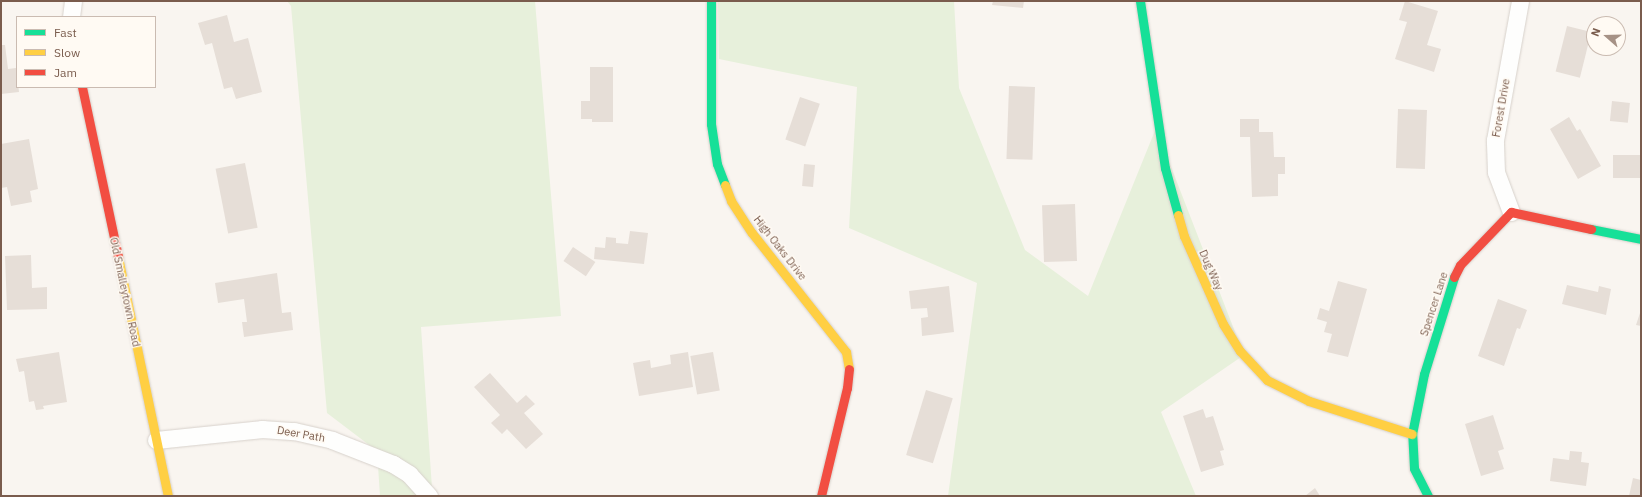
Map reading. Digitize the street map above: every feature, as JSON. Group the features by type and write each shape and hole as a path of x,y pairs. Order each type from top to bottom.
{"street":[{"path":"71,16 73,1"},
{"name":"High Oaks Drive","path":"710,1 712,124 718,164 731,201 752,233 846,352 849,369 847,388 821,496"},
{"name":"Dug Way","path":"1140,1 1165,168 1194,266 1236,346 1253,367 1285,390 1309,401 1412,434"},
{"name":"Forest Drive","path":"1511,212 1496,172 1495,140 1520,1"},
{"name":"Old Smalleytown Road","path":"82,88 168,496"},
{"path":"1511,212 1641,239"},
{"name":"Spencer Lane","path":"1428,496 1414,468 1412,434 1424,374 1452,281 1460,265 1511,212"},
{"name":"Deer Path","path":"156,440 262,429 294,431 332,440 393,464 409,474 429,496"}],"green space":[{"path":"287,1 535,1 561,316 421,327 432,488 437,496 380,496 377,451 327,413 291,6"},
{"path":"718,1 954,1 959,88 1025,250 1088,296 1156,128 1244,355 1161,412 1196,496 948,496 977,283 849,228 857,87 719,59"}],"building":[{"path":"993,1 1024,1 1023,8 992,5"},
{"path":"1405,1 1438,11 1427,45 1441,49 1434,72 1395,59 1407,22 1399,20"},
{"path":"227,15 234,42 248,38 262,92 236,99 232,87 224,89 212,43 205,45 198,23"},
{"path":"1567,26 1586,31 1586,53 1580,78 1556,72"},
{"path":"1,45 5,45 8,69 16,68 16,88 18,88 19,92 1,94"},
{"path":"590,67 613,67 613,122 592,122 592,119 581,119 581,101 590,101"},
{"path":"1009,86 1035,87 1032,160 1006,159"},
{"path":"800,97 820,104 805,146 785,140"},
{"path":"1612,101 1630,103 1628,123 1610,121"},
{"path":"1398,109 1427,110 1425,169 1396,168"},
{"path":"1569,117 1577,131 1580,129 1601,166 1578,179 1550,129"},
{"path":"1240,119 1259,119 1259,132 1273,132 1274,157 1285,157 1285,174 1278,174 1278,196 1252,197 1250,137 1240,137"},
{"path":"29,139 38,189 30,191 32,202 11,206 7,187 1,188 1,144"},
{"path":"1613,155 1641,155 1641,178 1613,178"},
{"path":"245,163 258,228 228,234 216,169"},
{"path":"804,164 815,165 813,187 802,186"},
{"path":"1075,204 1077,261 1044,262 1042,205"},
{"path":"630,231 648,233 644,264 594,259 595,247 605,248 606,237 616,238 616,243 628,244"},
{"path":"573,247 595,262 586,276 563,261"},
{"path":"31,255 32,288 47,287 47,309 7,310 5,256"},
{"path":"277,273 282,313 291,312 293,330 244,337 242,322 247,322 244,299 218,303 215,283"},
{"path":"1338,281 1367,289 1348,357 1327,352 1332,334 1324,332 1327,322 1317,319 1320,308 1329,311"},
{"path":"1567,285 1598,292 1599,286 1611,289 1606,315 1562,304"},
{"path":"949,286 954,332 922,336 921,318 928,317 927,308 911,309 909,291"},
{"path":"1498,299 1527,310 1520,329 1517,328 1504,366 1478,356"},
{"path":"1641,310 1641,326 1636,325"},
{"path":"59,352 67,402 43,406 44,409 36,410 34,401 29,402 24,371 19,372 16,359"},
{"path":"688,352 693,387 639,396 633,363 650,360 651,368 671,364 670,355"},
{"path":"713,352 720,390 697,394 690,356"},
{"path":"490,373 517,403 526,395 535,404 524,413 543,434 526,449 507,429 502,434 491,423 500,415 474,387"},
{"path":"926,390 953,398 933,463 906,455"},
{"path":"1203,409 1206,418 1213,416 1224,450 1220,451 1224,465 1201,472 1183,416"},
{"path":"1493,415 1504,449 1498,451 1504,469 1481,476 1465,424"},
{"path":"1570,451 1582,452 1581,462 1589,463 1586,486 1550,481 1553,458 1569,460"},
{"path":"1633,478 1641,480 1641,496 1629,496"},
{"path":"1315,488 1320,496 1305,496"}],"traffic: fast":[{"path":"711,1 711,124 717,164 725,185"},
{"path":"1140,1 1165,168 1178,215"},
{"path":"1591,229 1641,239"},
{"path":"1428,496 1414,468 1412,434 1424,374 1454,277"}],"traffic: slow":[{"path":"725,185 731,201 752,233 846,352 849,369"},
{"path":"1178,215 1184,236 1223,324 1240,351 1267,380 1309,401 1412,434"},
{"path":"118,257 168,496"}],"traffic: jam":[{"path":"82,88 118,257"},
{"path":"1454,277 1460,265 1511,212 1591,229"},
{"path":"821,496 847,388 849,369"}]}
